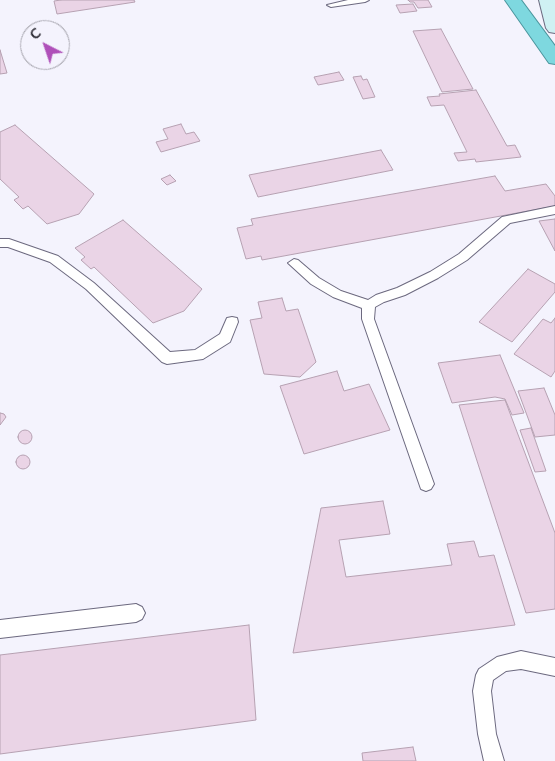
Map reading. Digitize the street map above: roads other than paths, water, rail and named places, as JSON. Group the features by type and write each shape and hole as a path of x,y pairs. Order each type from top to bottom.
{"highway":[{"path":"513,0 555,59"}],"main road":[{"path":"547,0 555,28"}],"lane":[{"path":"331,5 366,0"},
{"path":"369,305 380,298 401,292 434,275 463,257 506,220 555,210"},
{"path":"0,243 9,243 54,259 90,286 167,358 198,355 225,338 232,322"},
{"path":"294,263 314,281 337,294 369,305"},
{"path":"369,305 368,319 426,484"},
{"path":"0,628 136,613"},
{"path":"494,761 486,734 482,691 485,676 503,663 521,660 555,667"}]}
